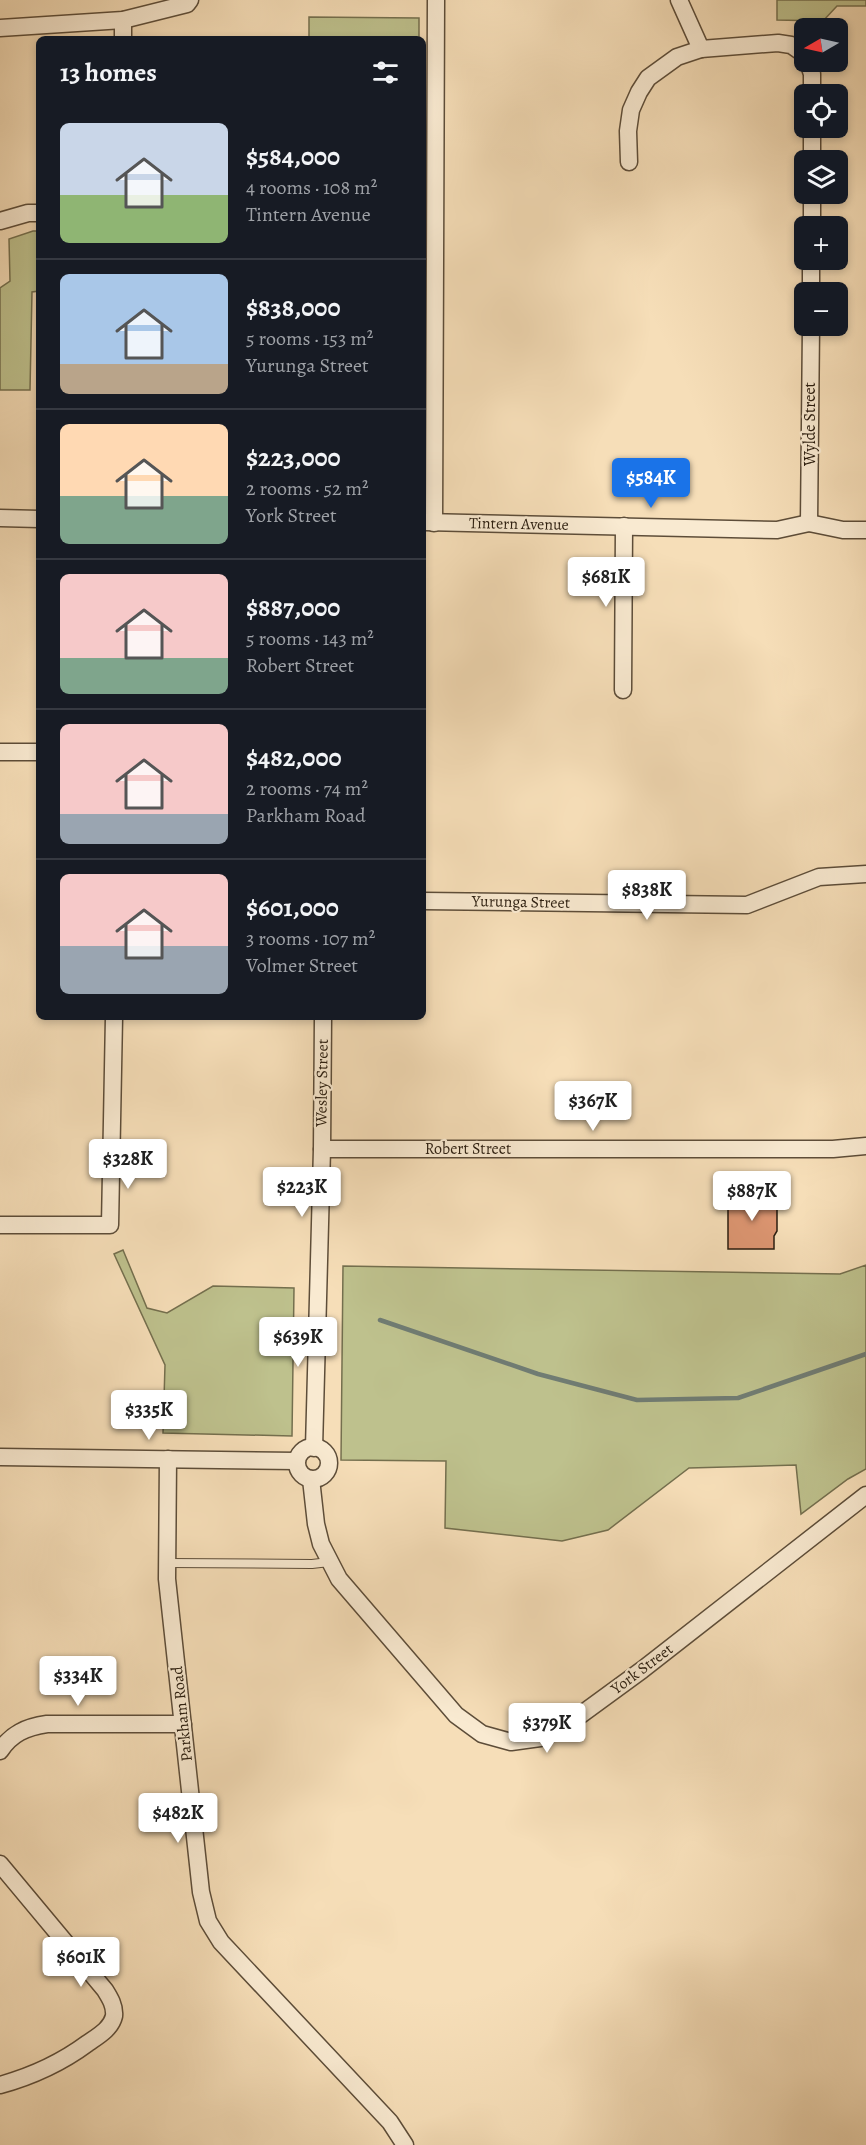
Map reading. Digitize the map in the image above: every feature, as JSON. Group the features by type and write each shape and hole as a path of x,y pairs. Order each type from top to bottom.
{"street":[{"path":"0,28 123,20 187,4 190,0"},
{"path":"429,523 436,0"},
{"path":"679,0 701,49"},
{"path":"123,20 123,36"},
{"path":"629,162 628,131 631,110 648,78 661,67 677,57 701,49 778,43 794,47"},
{"path":"0,221 36,213"},
{"name":"Wylde Street","path":"809,523 811,336"},
{"path":"0,518 36,519"},
{"name":"Tintern Avenue","path":"429,523 777,530 796,524 809,523 835,529 866,530"},
{"path":"623,690 624,526"},
{"path":"0,752 36,752"},
{"name":"Yurunga Street","path":"426,901 747,905 819,878 866,874"},
{"path":"0,1225 110,1225 114,1020"},
{"name":"Wesley Street","path":"322,1149 323,1020"},
{"name":"Robert Street","path":"322,1149 833,1149 866,1146"},
{"path":"314,1448 322,1149"},
{"path":"314,1448 326,1455 328,1465 321,1477 312,1479 306,1478 299,1471 297,1461 303,1451 314,1448"},
{"path":"0,1456 297,1461"},
{"name":"Parkham Road","path":"168,1459 166,1563 201,1892 208,1921 221,1942 390,2122 405,2145"},
{"name":"York Street","path":"312,1479 316,1524 321,1544 339,1579 456,1715 482,1734 511,1742 527,1741 554,1733 584,1713 866,1496"},
{"path":"0,1751 12,1737 21,1731 40,1725 183,1724"},
{"path":"0,1864 105,1990 114,2009 113,2018 105,2031 66,2059 35,2074 0,2085"}],"lane":[{"path":"166,1563 312,1564 329,1562"}],"green space":[{"path":"777,0 866,0 866,6 837,6 826,18 777,20"},
{"path":"309,17 419,18 419,36 309,36"},
{"path":"36,231 36,291 32,292 30,390 0,390 0,288 10,281 9,239"},
{"path":"123,1250 147,1308 167,1313 213,1286 294,1288 292,1436 163,1433 165,1365 114,1254"},
{"path":"866,1265 866,1469 848,1479 801,1514 796,1465 689,1468 608,1530 562,1541 445,1528 446,1461 341,1460 343,1266 840,1274"}],"building":[{"path":"728,1195 777,1196 777,1231 774,1236 774,1249 728,1249"}],"waterway":[{"path":"380,1320 538,1374 637,1400 738,1398 866,1354"}]}
